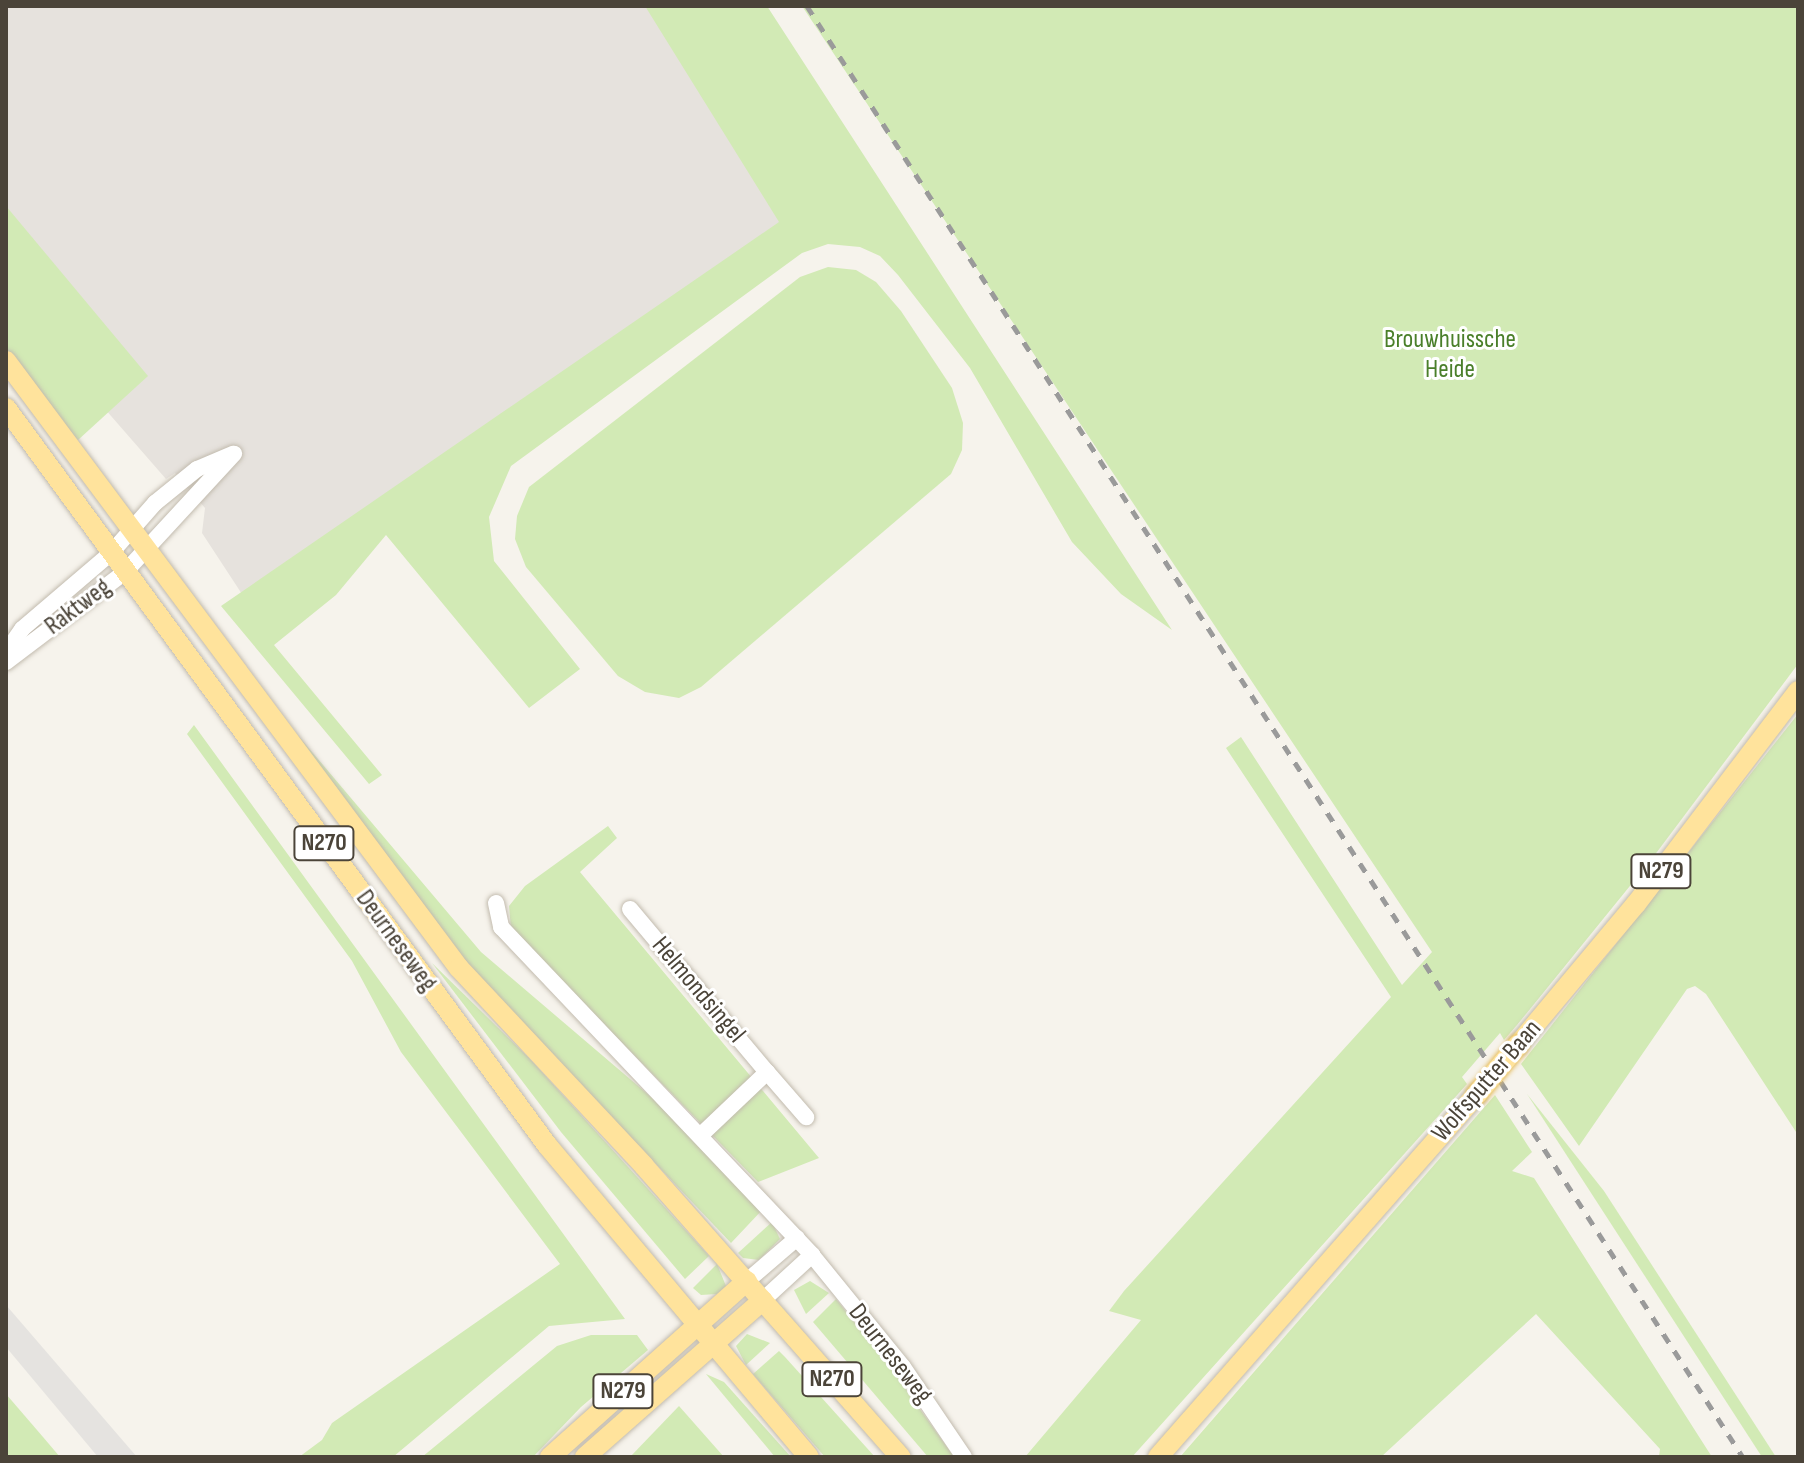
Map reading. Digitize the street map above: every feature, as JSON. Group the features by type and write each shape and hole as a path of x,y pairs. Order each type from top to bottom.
{"main road":[{"name":"Deurneseweg","path":"6,361 132,525 459,968 747,1281 901,1457"},
{"name":"Deurneseweg","path":"6,408 547,1145 809,1457"},
{"name":"Wolfsputter Baan","path":"1158,1457 1477,1094 1636,904 1798,691"},
{"path":"696,1326 747,1281"},
{"path":"713,1345 763,1300"},
{"name":"N279","path":"550,1457 696,1326"},
{"name":"N279","path":"585,1457 713,1345"}],"street":[{"path":"132,525 197,469 234,454 148,548"},
{"name":"Raktweg","path":"6,652 51,601 111,553 132,525"},
{"name":"Raktweg","path":"6,662 125,572 148,548"},
{"name":"Deurneseweg","path":"496,903 501,927 702,1134 812,1255 903,1367 964,1457"},
{"name":"Helmondsingel","path":"630,909 806,1117"},
{"path":"702,1134 767,1072"},
{"path":"747,1281 797,1238"},
{"path":"763,1300 812,1255"}],"shaded area":[{"path":"6,6 743,6 862,193 259,620 202,533 205,508 175,473 166,479 91,393 6,276"},
{"path":"6,1305 137,1457 98,1457 6,1347"}],"green space":[{"path":"645,6 767,6 1172,630 1121,594 1072,542 970,368 898,275 880,256 860,247 828,244 802,253 511,466 489,517 494,561 580,669 529,708 386,535 336,595 274,645 382,775 369,784 221,606 779,222"},
{"name":"Brouwhuissche Heide","path":"802,6 1798,6 1798,664 1651,860 1517,1025 1504,1040 1500,1033 1462,1077 1467,1084 1132,1457 1025,1457 1141,1320 1109,1311 1124,1291 1391,997 1226,748 1241,737 1402,985 1432,952"},
{"path":"6,206 148,376 78,440 6,357"},
{"path":"828,267 856,270 876,282 901,311 952,388 963,423 962,450 951,474 701,687 679,698 645,692 618,676 526,567 515,539 517,516 529,487 800,277"},
{"path":"1798,714 1798,1135 1706,994 1695,986 1687,989 1579,1146 1521,1064"},
{"path":"194,725 625,1319 549,1326 393,1457 299,1457 322,1440 332,1423 560,1264 401,1052 352,961 187,734"},
{"path":"296,733 481,952 657,1102 764,1208 731,1243 469,967"},
{"path":"608,826 617,838 580,872 819,1158 758,1182 511,929 509,906 525,886"},
{"path":"432,963 530,1059 709,1256 685,1279 561,1132"},
{"path":"1527,1094 1604,1191 1776,1457 1762,1457"},
{"path":"1495,1095 1532,1152 1512,1171 1534,1178 1712,1457 1659,1457 1660,1449 1536,1314 1381,1457 1180,1457"},
{"path":"772,1222 780,1239 759,1260 743,1258 738,1253"},
{"path":"717,1264 726,1286 717,1294 701,1295 693,1288"},
{"path":"810,1281 829,1293 806,1314 794,1290"},
{"path":"836,1299 890,1367 954,1457 928,1457 813,1322"},
{"path":"747,1334 770,1343 746,1365 736,1346"},
{"path":"591,1335 637,1335 648,1350 581,1407 533,1457 422,1457 557,1346"},
{"path":"779,1351 875,1457 825,1457 753,1374"},
{"path":"706,1374 724,1382 791,1457 775,1457"},
{"path":"6,1394 43,1437 60,1457 6,1457"},
{"path":"679,1406 724,1457 630,1457"}],"railway":[{"path":"807,6 1743,1457"}]}
